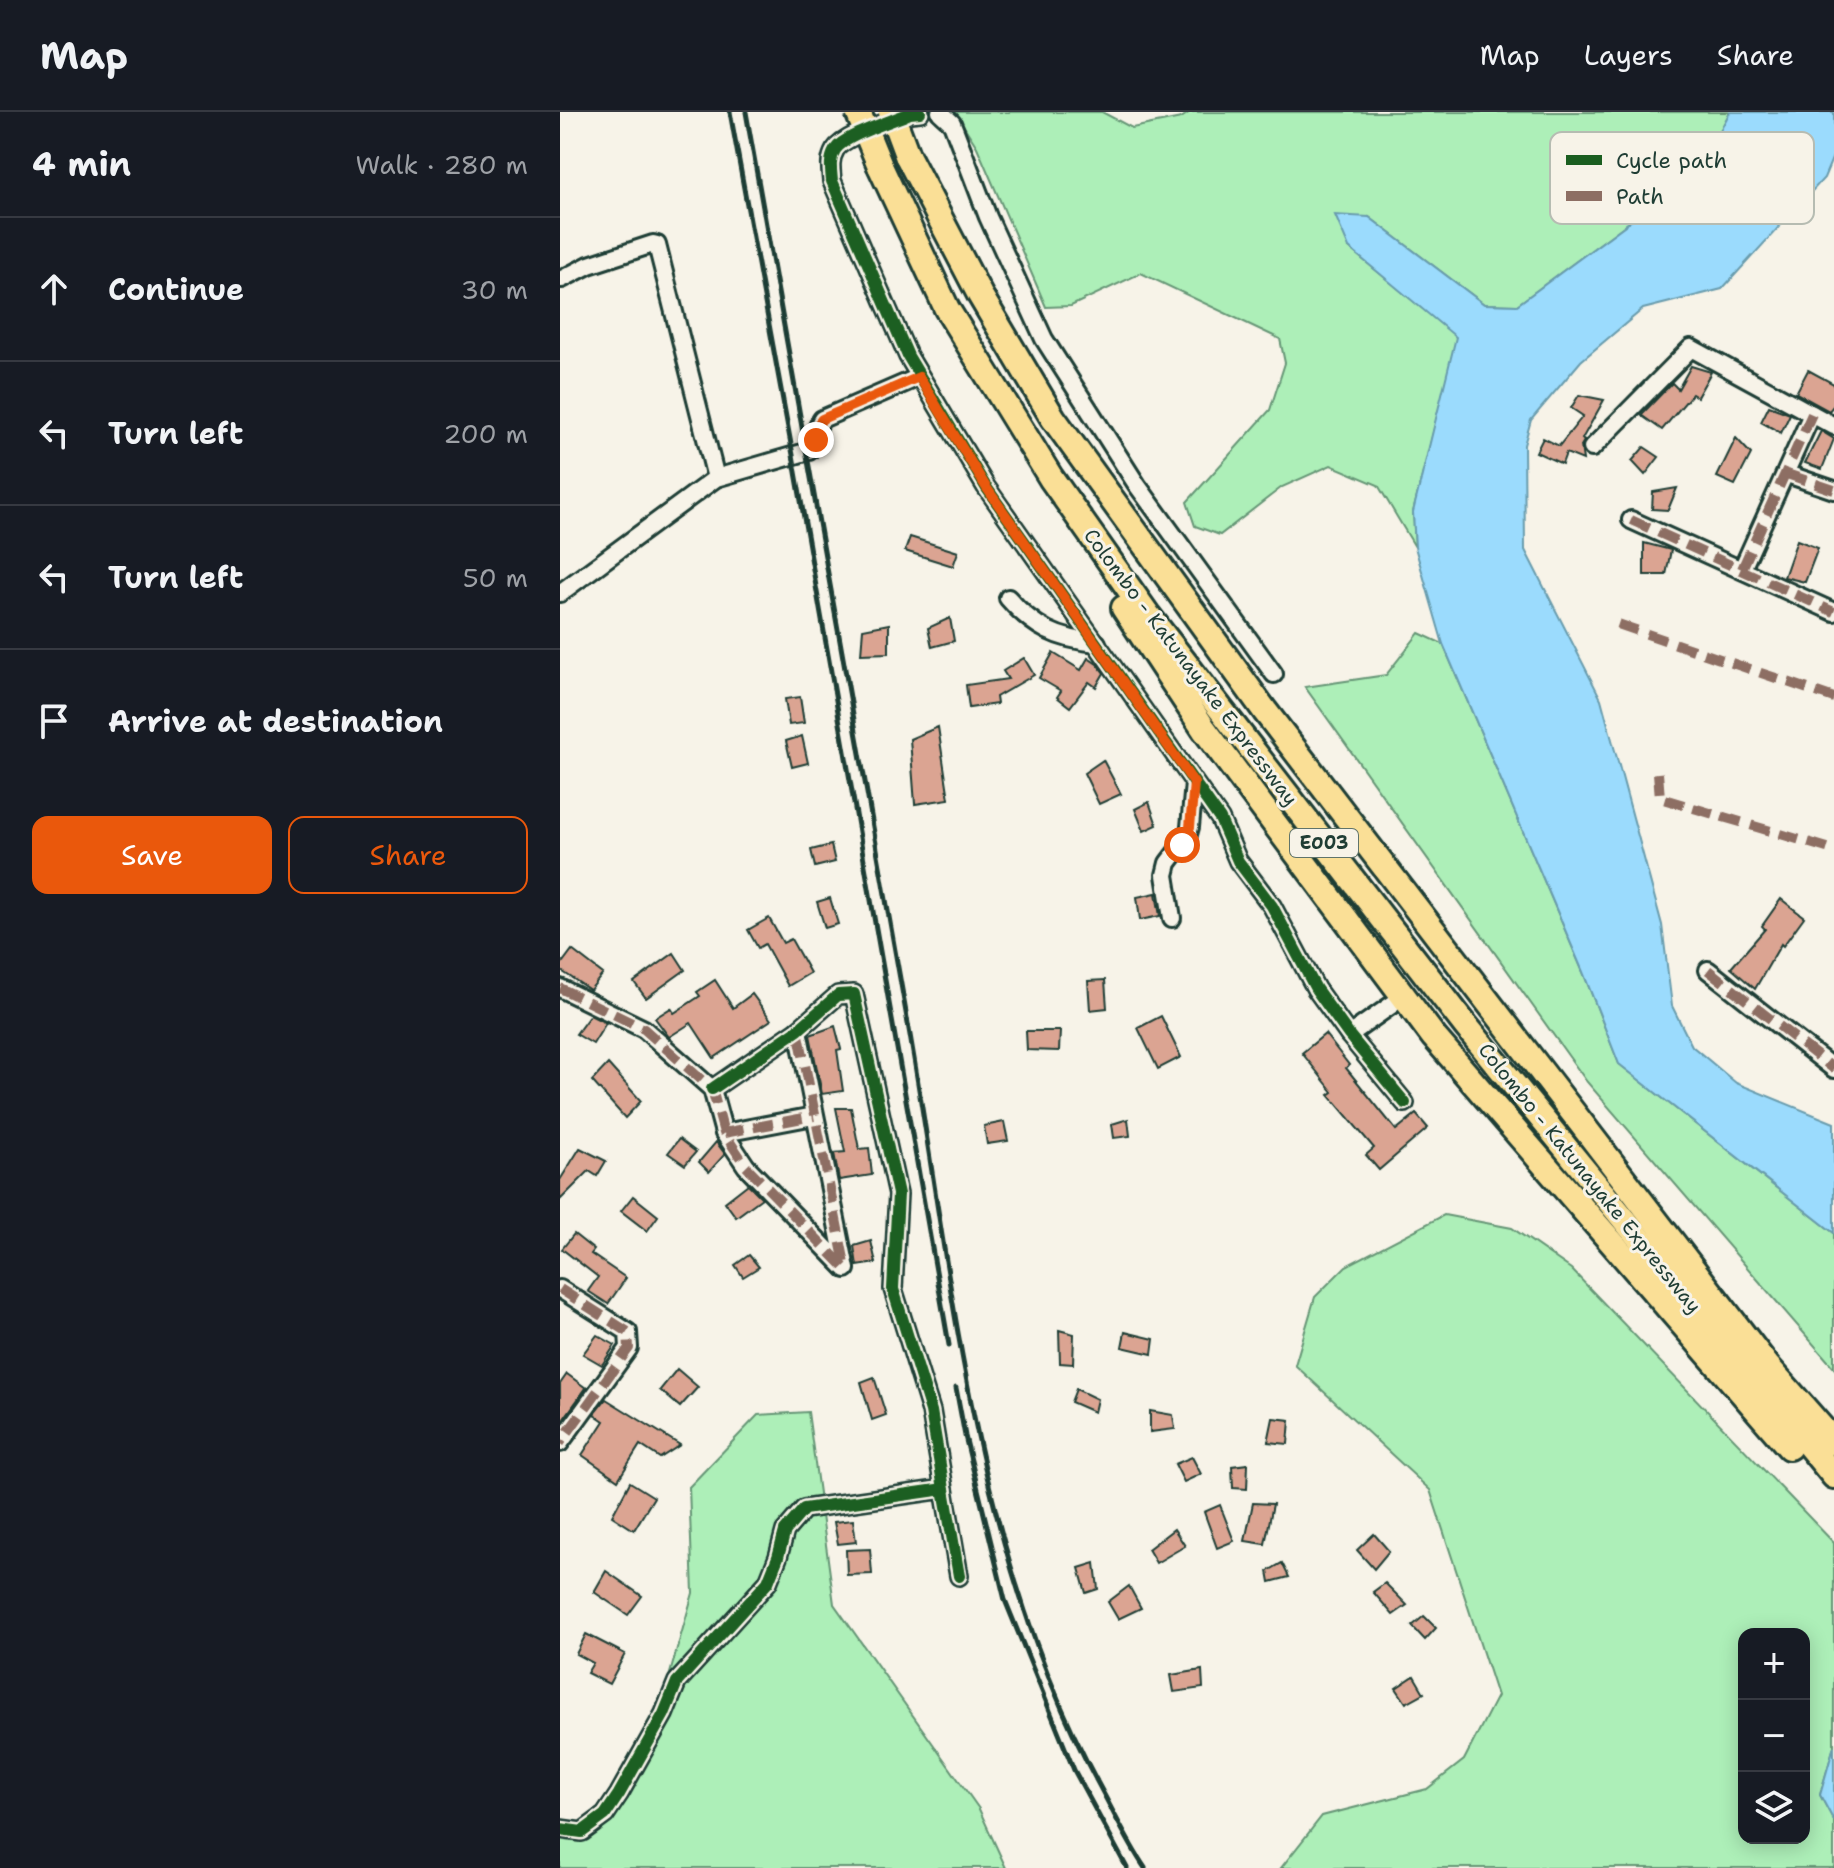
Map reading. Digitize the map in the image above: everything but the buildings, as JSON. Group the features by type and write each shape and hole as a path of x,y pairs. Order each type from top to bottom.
{"highway":[{"name":"Colombo - Katunayake Expressway","path":"858,112 947,309 1043,464 1147,614 1456,1014 1834,1476"},
{"name":"Colombo - Katunayake Expressway","path":"891,112 907,155 980,295 1053,418 1275,723 1768,1367 1834,1442"},
{"path":"1043,464 1105,581 1204,729 1434,1037 1781,1437"},
{"path":"1087,529 1165,650 1447,1026 1834,1488"},
{"path":"1129,616 1196,734 1282,861 1393,1004 1644,1302 1834,1488"}],"street":[{"path":"920,112 910,113 847,140 836,148 830,163 832,181 908,356 986,487 1220,819 1238,861 1272,906 1316,989 1405,1103"},
{"path":"940,112 952,123 988,217 1044,339 1137,485 1274,674"},
{"path":"562,279 589,265 657,245 716,478"},
{"path":"1592,448 1691,348 1834,426"},
{"path":"560,593 716,478 809,451 822,419 919,377"},
{"path":"1742,569 1812,414"},
{"path":"1787,474 1834,490"},
{"path":"1631,520 1834,612"},
{"path":"1008,598 1025,618 1049,632 1073,641 1097,643"},
{"path":"1172,918 1165,875 1168,863 1187,838 1194,783"},
{"path":"1708,970 1834,1069"},
{"path":"560,988 644,1029 712,1089 724,1133 746,1166 846,1269 798,1030"},
{"path":"712,1089 798,1030 838,995 854,994 898,1194 893,1289 931,1411 959,1576"},
{"path":"1349,1035 1393,1004"},
{"path":"724,1133 814,1116"},
{"path":"560,1289 628,1332 629,1348 560,1443"},
{"path":"560,1829 582,1832 605,1815 664,1714 677,1682 768,1582 785,1531 804,1509 944,1489"}],"green space":[{"path":"955,112 1102,112 1132,128 1181,118 1190,112 1730,112 1719,132 1550,132 1550,224 1626,224 1517,305 1484,304 1369,217 1349,248 1457,337 1413,512 1415,547 1378,485 1331,465 1282,487 1220,535 1195,526 1187,502 1270,410 1285,363 1280,339 1141,273 1071,306 1046,307 977,147"},
{"path":"1419,633 1443,644 1619,1064 1834,1233 1834,1368 1587,1082 1305,687 1386,675"},
{"path":"1444,1215 1512,1228 1571,1269 1834,1543 1834,1746 1820,1795 1834,1821 1834,1868 1281,1868 1322,1816 1427,1789 1464,1760 1497,1696 1430,1490 1295,1365 1315,1297 1346,1266"},
{"path":"808,1412 834,1604 979,1809 1006,1868 560,1868 560,1835 602,1811 655,1726 693,1593 689,1487 758,1415"}],"water":[{"path":"1730,112 1834,112 1834,154 1824,178 1814,189 1814,132 1719,132"},
{"path":"1335,215 1369,217 1484,304 1517,305 1626,224 1782,224 1722,289 1643,309 1581,361 1531,420 1524,445 1525,550 1601,699 1662,925 1672,1006 1692,1046 1736,1083 1834,1123 1834,1233 1619,1064 1443,644 1415,547 1413,512 1456,337 1349,248"},
{"path":"1834,1746 1834,1821 1820,1795"}],"railway":[{"path":"730,112 949,1345"},
{"path":"746,112 910,1035 975,1421 997,1516 1024,1609 1058,1700 1101,1789 1145,1868"},
{"path":"956,1388 1005,1600 1074,1770 1127,1868"}],"marked path":[{"path":"1742,569 1812,414"},
{"path":"1787,474 1834,490"},
{"path":"1631,520 1834,612"},
{"path":"1618,624 1834,698"},
{"path":"1658,773 1660,798 1834,850"},
{"path":"1708,970 1834,1069"},
{"path":"560,988 644,1029 712,1089 724,1133 746,1166 846,1269 798,1030"},
{"path":"724,1133 814,1116"},
{"path":"560,1289 628,1332 629,1348 560,1443"}],"cycle path":[{"path":"920,112 910,113 848,139 835,150 831,165 832,181 908,356 986,487 1220,819 1238,861 1272,906 1316,989 1405,1103"},
{"path":"712,1089 798,1030 838,995 854,994 898,1194 893,1289 931,1411 944,1489"},
{"path":"560,1829 582,1832 605,1815 664,1714 677,1682 768,1582 785,1531 804,1509 944,1489 959,1576"}],"route":[{"path":"816,440 817,426 822,419 919,377 986,487 1194,783 1190,827 1182,845"}]}
